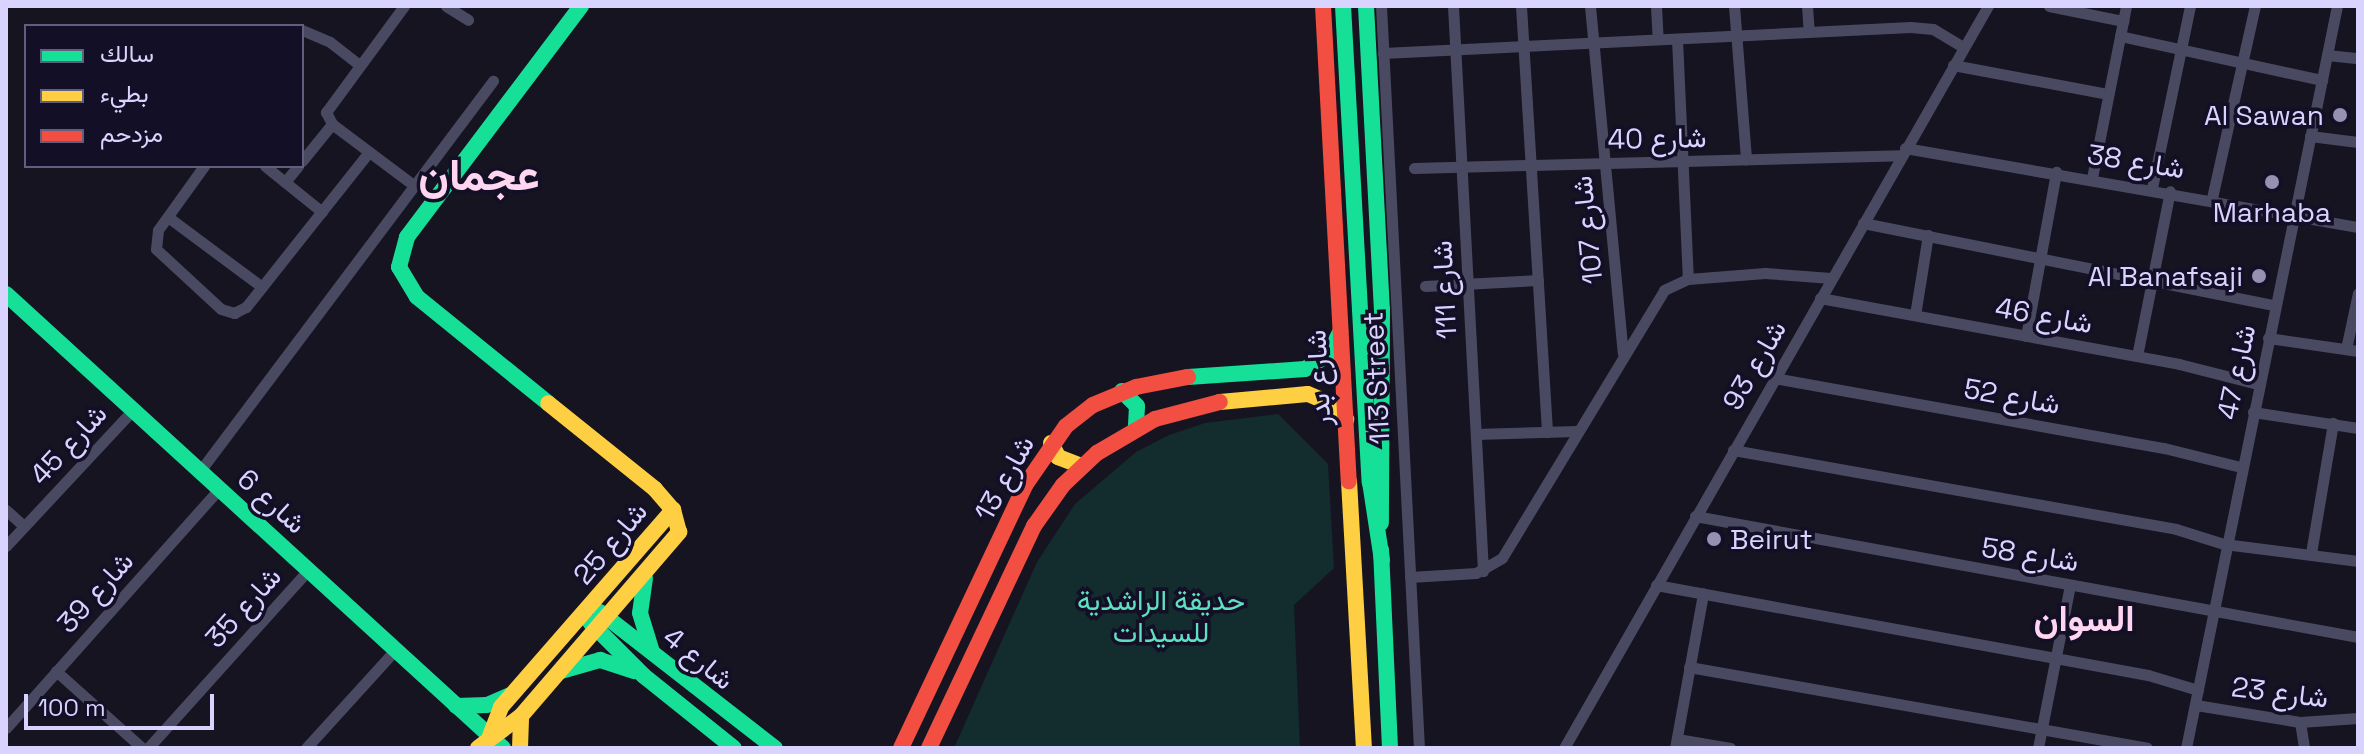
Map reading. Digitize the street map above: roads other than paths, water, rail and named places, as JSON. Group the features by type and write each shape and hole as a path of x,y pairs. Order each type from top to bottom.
{"street":[{"path":"404,6 328,104 332,124 415,186"},
{"path":"446,6 468,20"},
{"path":"581,6 407,237 399,267 417,297 640,474 673,510"},
{"name":"شارع بدر","path":"1323,6 1364,748"},
{"name":"شارع بدر","path":"1343,6 1360,263 1370,482 1382,560"},
{"name":"شارع بدر","path":"1366,6 1382,323 1382,560 1390,748"},
{"name":"113 Street","path":"1381,6 1419,748"},
{"name":"شارع 111","path":"1453,6 1483,571"},
{"path":"1521,6 1547,432"},
{"name":"شارع 107","path":"1590,6 1623,353"},
{"path":"1656,6 1658,39"},
{"path":"1734,6 1746,160"},
{"path":"1807,6 1809,32"},
{"name":"شارع 93","path":"1564,748 1988,6"},
{"path":"2049,6 2123,21"},
{"path":"2092,178 2126,6"},
{"path":"2152,188 2190,6"},
{"path":"2212,198 2255,6"},
{"name":"شارع 47","path":"2186,748 2224,544 2337,6"},
{"path":"1383,53 1921,27 1963,47"},
{"path":"304,31 330,42 359,65"},
{"path":"2120,36 2244,59 2322,80"},
{"path":"1677,39 1688,279"},
{"path":"2327,55 2358,58"},
{"path":"1953,65 2108,94"},
{"path":"200,471 493,81"},
{"path":"304,159 332,124"},
{"path":"2310,136 2358,142"},
{"path":"203,168 155,239 158,253 221,309 243,310 369,152"},
{"name":"شارع 40","path":"1414,168 1746,160 1903,152"},
{"name":"شارع 38","path":"1903,152 2056,172 2212,198 2293,218 2358,227"},
{"path":"268,168 322,212"},
{"path":"285,182 296,168"},
{"path":"2026,336 2056,172"},
{"path":"2137,356 2170,191"},
{"path":"168,217 262,287"},
{"path":"1863,223 2153,277 2275,305"},
{"path":"1915,315 1928,235"},
{"path":"1410,577 1483,571 1507,552 1658,296 1688,279 1765,273 1831,278"},
{"path":"1425,286 1538,280"},
{"path":"2268,338 2352,350 2358,293"},
{"name":"شارع 6","path":"6,294 396,649 456,706 484,742 503,748"},
{"name":"شارع 46","path":"1820,298 2137,356 2258,384"},
{"name":"شارع 13","path":"901,748 1026,484 1051,443 1079,415 1122,391 1206,374 1305,369 1329,354 1341,331"},
{"name":"شارع 52","path":"1774,378 2164,448 2241,467"},
{"path":"1122,391 1137,406 1136,428"},
{"name":"شارع 13","path":"929,748 1021,550 1052,499 1081,466 1136,428 1204,403 1272,393 1317,396 1346,419"},
{"name":"شارع 45","path":"6,546 133,410"},
{"path":"2253,412 2358,428"},
{"path":"2311,553 2333,423"},
{"path":"1476,434 1578,431"},
{"path":"1051,443 1058,457 1081,466"},
{"path":"1733,450 2176,529 2224,544 2358,561"},
{"name":"شارع 39","path":"6,728 219,489"},
{"path":"6,510 24,526"},
{"name":"شارع 25","path":"484,742 521,716 677,538 679,527 673,510"},
{"name":"شارع 25","path":"484,742 494,718 514,692 673,510"},
{"name":"شارع 58","path":"1695,516 2212,613 2358,637"},
{"name":"شارع 35","path":"145,748 309,569"},
{"path":"646,573 640,613 646,639 660,663"},
{"path":"1656,585 2055,658 2198,690"},
{"path":"2038,748 2070,585"},
{"path":"1703,594 1676,744 1730,748"},
{"name":"شارع 4","path":"588,610 775,748"},
{"name":"شارع 4","path":"602,623 644,676 734,748"},
{"path":"306,748 396,649"},
{"path":"559,672 600,660 644,676"},
{"path":"1689,667 2147,748"},
{"path":"56,671 145,748"},
{"path":"456,706 487,705 514,692"},
{"name":"شارع 23","path":"2196,705 2300,722 2358,718"},
{"path":"520,748 521,716"},
{"path":"2300,722 2304,748"}],"place":[{"name":"Al Sawan","path":"2340,115"},
{"name":"Marhaba","path":"2272,182"},
{"name":"Al Banafsaji","path":"2259,276"},
{"name":"Beirut","path":"1714,539"}],"district":[{"name":"عجمان","path":"479,175"},
{"name":"السوان","path":"2084,620"}],"park label":[{"name":"حديقة الراشدية للسيدات","path":"1161,616"}]}
